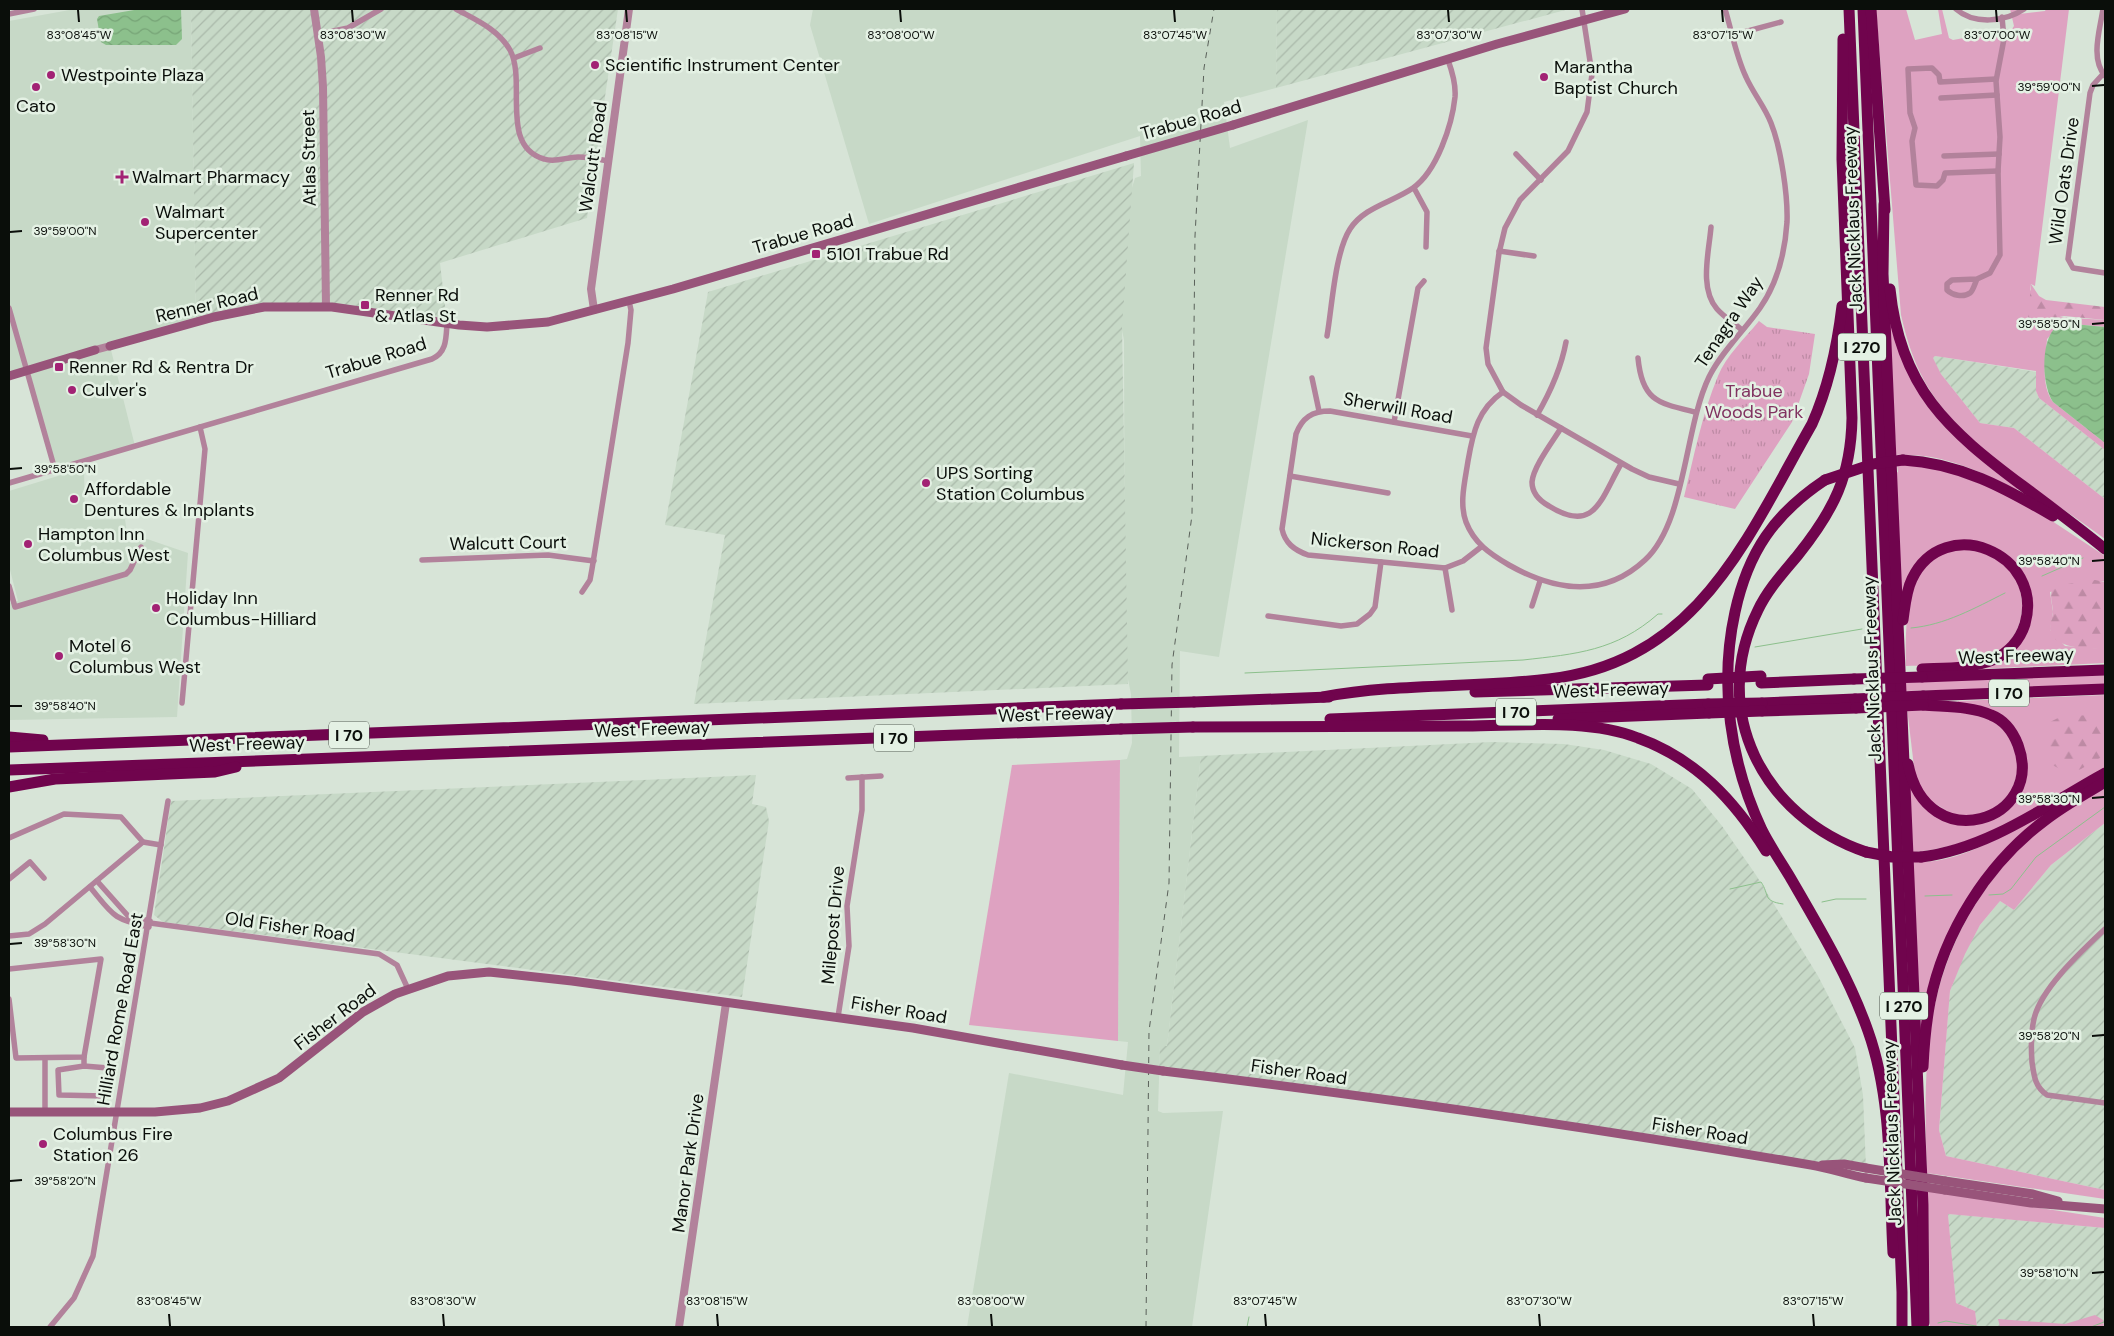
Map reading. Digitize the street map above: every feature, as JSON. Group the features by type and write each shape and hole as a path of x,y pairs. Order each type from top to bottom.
{"highway":[{"path":"1843,9 1842,159 1852,418 1847,468 1830,511 1772,587 1758,609 1746,642 1740,685 1743,715 1757,763 1772,787 1806,822 1829,836 1866,852 1892,857 1952,852 1983,840 2105,773"},
{"name":"Jack Nicklaus Freeway","path":"1849,9 1902,1292 1901,1327"},
{"name":"Jack Nicklaus Freeway","path":"1862,9 1917,1327"},
{"path":"1871,9 1884,204 1883,274 1919,1121 1924,1327"},
{"path":"1884,204 1888,229 1890,290 1896,326 1910,365 1926,396 1964,440 2105,549"},
{"path":"1323,697 1358,690 1551,679 1608,666 1630,656 1673,629 1702,601 1726,571 1812,424 1821,403 1834,361 1846,272"},
{"path":"1901,1327 1884,1106 1869,1034 1840,966 1763,832 1753,809 1737,758 1730,727 1728,694 1733,624 1739,594 1756,550 1781,515 1802,496 1825,480 1866,465 1903,460 1943,464 1986,479 2061,520 2105,549"},
{"path":"1899,646 1912,580 1921,564 1929,557 1950,547 1968,545 1984,547 2007,560 2023,583 2026,595 2026,619 2018,639 2004,653 1984,663 1963,668 1922,673"},
{"name":"West Freeway","path":"9,747 1120,704 1649,686 1922,673 2105,670"},
{"name":"West Freeway","path":"9,770 1121,729 1275,720 1709,709 1923,701 2105,690"},
{"path":"1902,721 1910,772 1921,798 1928,806 1939,814 1963,820 1988,817 2006,806 2018,786 2022,762 2016,738 2008,728 1990,714 1923,701"},
{"path":"1419,725 1709,709"},
{"path":"9,738 77,739 702,716 755,718"},
{"path":"1193,726 1419,725 1595,728 1637,737 1676,755 1714,784 1736,808 1840,966"},
{"path":"9,787 55,779 214,772 258,762"},
{"path":"9,774 29,769"},
{"path":"1919,1121 1930,1002 1942,962 1957,925 1987,878 2010,851 2044,821 2105,782"}],"main road":[{"name":"Trabue Road","path":"447,323 487,327 517,326 556,320 629,301 1625,9"},
{"name":"Renner Road","path":"110,346 246,309 326,306 447,323"},
{"name":"Renner Road","path":"9,376 95,350"},
{"name":"Fisher Road","path":"9,1112 118,1112 200,1108 247,1094 289,1072 362,1012 408,989 448,976 502,973 934,1031 1122,1065 1320,1090 1814,1165 1866,1178 2033,1194 2075,1205 2105,1209"},
{"name":"Fisher Road","path":"1814,1165 1844,1164 1945,1185"}],"street":[{"path":"9,14 34,9"},
{"name":"Atlas Street","path":"314,9 319,34 323,86 326,306"},
{"path":"319,34 348,28 381,9"},
{"path":"456,9 499,34 514,58 518,129 521,140 528,149 545,160 579,157 608,161"},
{"name":"Walcutt Road","path":"594,310 591,289 629,9"},
{"path":"1582,9 1592,74 1587,112 1568,151 1520,200 1505,228 1499,251 1486,348 1488,364 1504,392 1538,415 1621,464 1649,477 1679,484"},
{"name":"Tenagra Way","path":"1481,546 1494,556 1540,581 1567,586 1597,586 1622,576 1635,568 1651,554 1664,536 1674,510 1696,412 1709,376 1760,308 1775,280 1781,266 1787,220 1778,146 1771,122 1747,78 1725,9"},
{"path":"1956,9 1966,16 1976,19 2002,17 2024,9"},
{"path":"2103,9 2097,52 2098,64 2104,75"},
{"path":"1977,279 1972,292 1968,295 1955,295 1947,290 1947,284 1952,280 1977,279 1990,273 2000,256 1996,79 2004,39 2002,17"},
{"path":"1732,35 1781,22"},
{"path":"514,58 540,48"},
{"path":"1327,336 1340,254 1351,228 1362,216 1414,188 1433,167 1451,117 1455,96 1448,60"},
{"path":"1996,79 1940,82 1937,72 1932,68 1908,69 1910,113 1915,128 1912,141 1916,185 1937,186 1943,180 1945,173 1998,170"},
{"name":"Wild Oats Drive","path":"2104,75 2093,85 2090,93 2068,259 2071,266 2078,270 2105,273"},
{"path":"1941,98 1997,95"},
{"path":"1516,154 1541,180"},
{"path":"1944,156 1999,154"},
{"path":"1414,188 1427,212 1429,227 1426,247"},
{"path":"1711,227 1707,271 1709,292 1718,310 1742,330"},
{"path":"1499,251 1534,256"},
{"path":"1394,422 1418,288 1424,281"},
{"path":"582,592 590,580 594,561 628,343 631,310 629,301"},
{"path":"9,308 55,470"},
{"name":"Trabue Road","path":"9,483 432,359 444,347 447,323"},
{"path":"1538,415 1551,391 1562,362 1566,342"},
{"name":"Renner Road","path":"95,350 110,346"},
{"path":"1638,358 1639,376 1647,392 1662,403 1696,412"},
{"path":"1312,378 1319,410"},
{"path":"1481,546 1468,528 1463,511 1464,488 1472,436 1483,410 1504,392"},
{"name":"Sherwill Road","path":"1319,410 1472,436"},
{"name":"Nickerson Road","path":"1319,410 1308,415 1300,423 1296,434 1282,528 1284,536 1293,549 1308,555 1445,568 1463,561 1481,546"},
{"path":"182,703 205,449 200,427"},
{"path":"1561,428 1535,472 1532,483 1538,498 1556,510 1573,518 1590,514 1597,507 1621,464"},
{"path":"1290,476 1388,493"},
{"path":"9,586 15,607 126,574 130,570 141,547"},
{"name":"Walcutt Court","path":"422,560 548,555 594,561"},
{"path":"1268,616 1341,626 1364,621 1374,607 1381,562"},
{"path":"1445,568 1452,610"},
{"path":"1532,606 1540,581"},
{"path":"848,778 880,776"},
{"name":"Milepost Drive","path":"838,1017 849,946 847,906 862,810 862,777"},
{"name":"Hilliard Rome Road East","path":"50,1327 74,1298 93,1256 150,924 168,801"},
{"path":"9,838 72,812 92,817 122,817 143,842 162,845"},
{"path":"9,936 28,934 35,930 143,842"},
{"path":"9,879 30,862 44,878"},
{"path":"97,881 129,917 150,924"},
{"path":"90,887 115,916 124,922 150,924"},
{"name":"Old Fisher Road","path":"150,924 379,954 397,965 408,989"},
{"path":"2105,929 2045,995 2034,1018 2032,1058 2035,1083 2040,1090 2056,1097 2105,1103"},
{"path":"9,969 101,959 84,1066"},
{"path":"9,999 16,1058 84,1057"},
{"name":"Manor Park Drive","path":"679,1327 726,1003"},
{"path":"45,1058 45,1112"},
{"path":"84,1066 108,1068 110,1071 106,1094 104,1096 59,1095 58,1070 84,1066"}],"shaded area":[{"path":"75,9 191,9 196,322 110,346 135,446 55,470 27,371 9,376 9,21"},
{"path":"191,9 618,9 587,218 440,263 447,323 294,306 196,322"},
{"path":"813,9 1277,9 1276,88 1224,102 1230,148 1308,120 1219,657 1180,651 1179,757 1201,756 1167,1046 1160,1046 1158,1111 1163,1113 1223,1111 1192,1327 967,1327 1009,1073 1123,1095 1128,1042 1118,1041 1120,760 1127,759 1132,743 1131,694 1125,665 1124,340 1113,286 1126,207 1135,178 1141,176 1140,136 869,224 810,25"},
{"path":"1277,9 1569,9 1276,88"},
{"path":"1134,163 1122,327 1128,684 694,704 725,535 665,525 708,292"},
{"path":"1935,356 2037,372 2036,391 2039,398 2105,450 2105,499 2014,428 1980,423 1941,374 1932,358"},
{"path":"84,468 85,520 125,519 128,541 147,539 188,553 177,717 9,720 9,603 18,601 9,566 9,491"},
{"path":"1492,742 1564,744 1604,750 1651,764 1692,789 1722,826 1756,875 1818,976 1855,1048 1863,1095 1866,1168 1814,1165 1159,1070 1160,1046 1167,1046 1201,756"},
{"path":"756,775 752,804 766,807 769,821 742,997 163,922 154,915 171,801"},
{"path":"2105,823 2105,1190 1946,1156 1939,1130 1950,991 1964,954 1980,925 2000,901 2014,910 2051,865"},
{"path":"1948,1214 2105,1228 2105,1327 1977,1327 1975,1311 1956,1303"}],"green space":[{"path":"1876,9 1906,9 1915,40 1942,34 1938,9 1942,9 1949,38 1953,40 2012,29 2014,26 2010,9 2015,9 2019,14 2045,11 2046,9 2069,9 2035,286 2031,284 2030,290 2056,317 2105,320 2105,327 2063,323 2047,339 2045,380 2046,388 2053,402 2105,443 2105,450 2039,398 2036,391 2036,371 1935,356 1933,358 1941,374 1980,423 2014,428 2105,499 2105,539 1989,455 1948,415 1931,392 1916,365 1901,315"},
{"path":"2031,284 2039,296 2046,300 2105,307 2105,320 2064,316 2032,323 2028,319"},
{"path":"1889,315 1922,394 2018,488 2017,490 1959,464 1929,457 1896,455"},
{"name":"Trabue Woods Park","path":"1759,321 1767,327 1815,334 1809,374 1792,422 1735,509 1684,497 1712,390 1721,369 1731,354"},
{"path":"1906,464 1941,469 2000,491 2052,521 2105,556 2105,582 2050,592 2053,612 2050,630 2065,646 2105,649 2105,663 1976,669 2009,652 2029,599 1995,549 1938,548 1901,598 1896,473 1898,472 1897,465"},
{"path":"1981,550 2006,565 2018,583 2021,594 2021,618 2012,639 1993,655 1973,662 1951,665 1906,666 1907,618 1914,586 1922,572 1932,560 1946,552"},
{"path":"2095,580 2105,582 2105,649 2072,646 2057,641 2052,636 2050,629 2053,613 2052,589 2054,586"},
{"path":"2105,675 2105,685 1906,691 1906,682"},
{"path":"2105,695 2105,769 2037,808 1989,832 1964,842 1913,852 1909,785 1911,785 1919,799 1981,822 2022,786 2015,733 1957,703 1958,701"},
{"path":"1907,708 1959,711 1993,719 2012,739 2019,768 2011,793 1988,814 1961,817 1927,800 1915,775"},
{"path":"2105,713 2105,755 2068,774 2051,764 2046,728 2050,722 2058,718"},
{"path":"1120,760 1118,1041 969,1025 1012,765"},
{"path":"2105,786 2105,823 2051,865 2014,910 2000,901 1980,925 1965,954 1950,991 1939,1130 1946,1156 2105,1190 2105,1199 1927,1173 1926,1094 1928,1057 1932,1021 1951,951 1968,917 1990,883 2031,835 2054,817"},
{"path":"2049,810 2011,846 1947,943 1922,1055 1913,862 1949,858 1966,852 2000,837"},
{"path":"1928,1191 2105,1218 2105,1228 1948,1214 1956,1303 1975,1311 1977,1327 1930,1327"},
{"path":"2095,1315 2103,1320 2104,1327 2000,1327 1998,1319 2065,1324"}],"water":[{"path":"140,9 181,9 182,39 176,45 106,45 101,42 97,19 99,16"},
{"path":"2063,323 2105,327 2105,443 2053,402 2049,394 2044,359 2046,347 2055,328"}],"waterway":[{"path":"2042,576 2083,558"},
{"path":"1911,628 1948,620 2005,593"},
{"path":"1245,673 1523,660 1578,653 1595,649 1627,636 1658,614 1662,614"},
{"path":"1755,647 1862,629"},
{"path":"1989,895 2003,894 2011,889 2036,857 2105,807"},
{"path":"1730,889 1761,882 1767,897 1776,903 1783,904"},
{"path":"1925,896 1952,895"},
{"path":"1822,902 1836,899 1866,899"},
{"path":"1247,1327 1249,1317"},
{"path":"1938,1323 1946,1321 1976,1326"},
{"path":"2091,1327 2104,1322"}],"railway":[{"path":"1146,1327 1149,1031 1169,883 1172,665 1192,515 1195,236 1204,68 1214,9"}],"place":[{"name":"Scientific Instrument Center","path":"595,65"},
{"name":"Westpointe Plaza","path":"51,75"},
{"name":"Marantha Baptist Church","path":"1544,77"},
{"name":"Cato","path":"36,87"},
{"name":"Walmart Pharmacy","path":"122,177"},
{"name":"Walmart Supercenter","path":"145,222"},
{"name":"5101 Trabue Rd","path":"816,254"},
{"name":"Renner Rd & Atlas St","path":"365,305"},
{"name":"Renner Rd & Rentra Dr","path":"59,367"},
{"name":"Culver's","path":"72,390"},
{"name":"UPS Sorting Station Columbus","path":"926,483"},
{"name":"Affordable Dentures & Implants","path":"74,499"},
{"name":"Hampton Inn Columbus West","path":"28,544"},
{"name":"Holiday Inn Columbus-Hilliard","path":"156,608"},
{"name":"Motel 6 Columbus West","path":"59,656"},
{"name":"Columbus Fire Station 26","path":"43,1144"}]}
